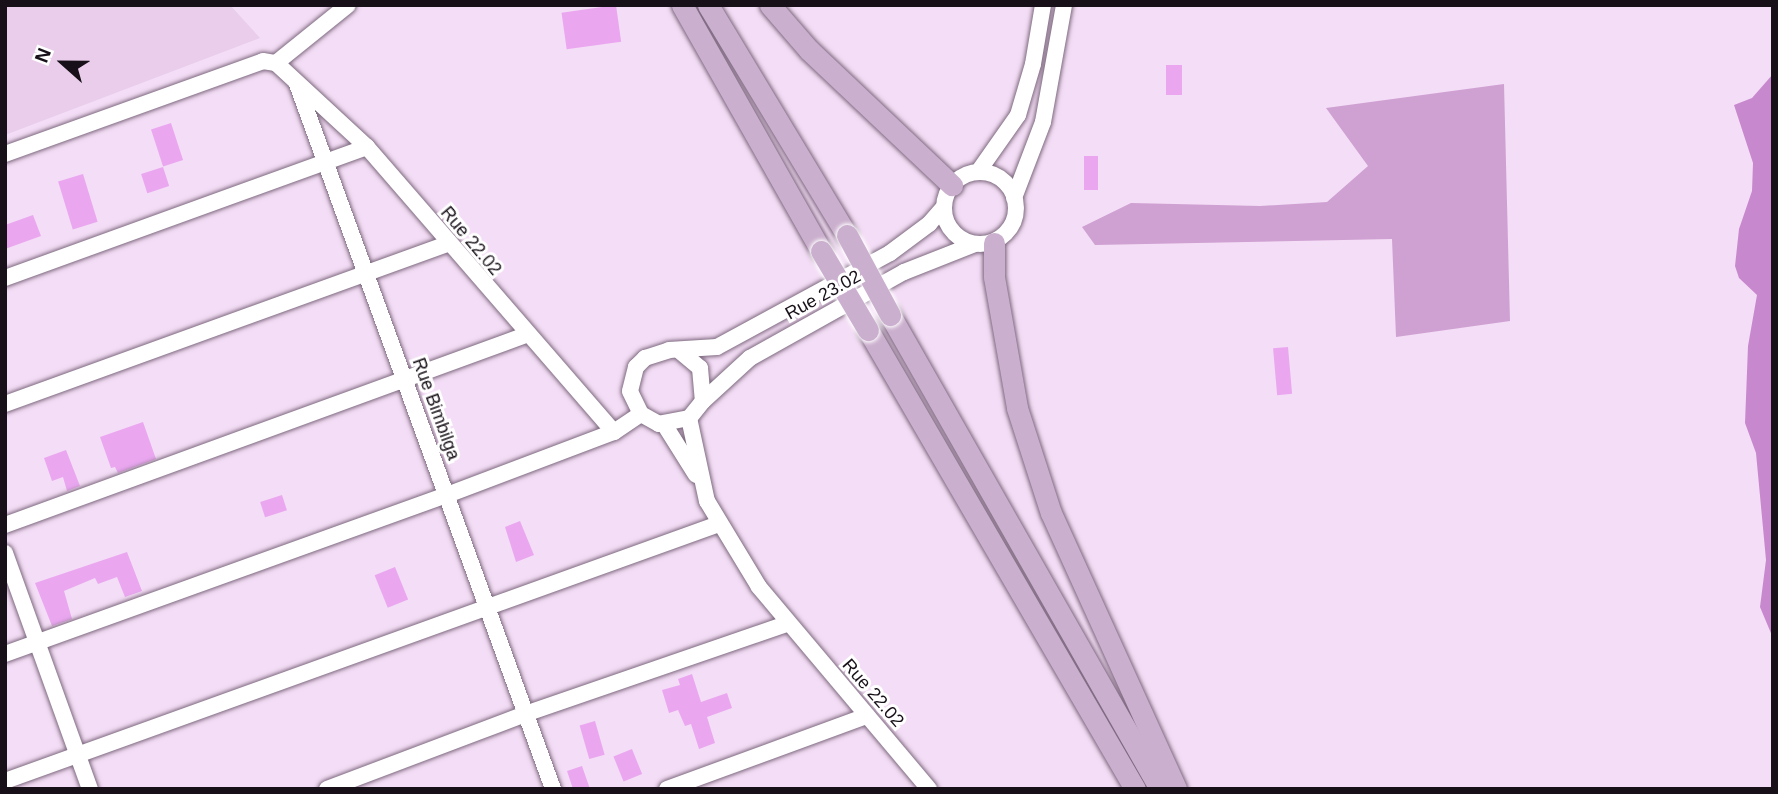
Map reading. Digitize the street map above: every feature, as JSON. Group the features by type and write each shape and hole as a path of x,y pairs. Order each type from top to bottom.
{"main road":[{"path":"682,5 821,251 1135,789"},
{"path":"708,5 847,235 1160,789"},
{"path":"771,5 809,50 951,185"},
{"path":"984,244 994,277 1017,408 1051,513 1176,789"}],"street":[{"path":"5,154 269,62 348,5"},
{"path":"951,185 978,172 1018,115 1033,64 1043,5"},
{"path":"943,208 951,231 984,244 1011,227 1014,198 1042,122 1064,5"},
{"name":"Rue Bimbilga","path":"269,62 295,79 327,160 553,789"},
{"name":"Rue 22.02","path":"295,79 367,147 526,335 614,432"},
{"path":"5,278 367,147"},
{"path":"978,172 996,176 1014,198"},
{"name":"Rue 23.02","path":"641,414 630,391 636,367 656,352 717,347 890,253 929,224 943,208 951,185"},
{"path":"5,404 448,244"},
{"name":"Rue 23.02","path":"689,418 703,401 750,358 904,272 984,244"},
{"path":"5,525 406,382 526,335"},
{"path":"681,352 700,368 703,401"},
{"path":"5,654 614,432 641,414 664,424 701,483 719,524 786,624 525,714 327,789"},
{"path":"664,424 689,418 701,483"},
{"path":"5,781 719,524"},
{"path":"5,553 90,789"},
{"name":"Rue 22.02","path":"786,624 929,789"},
{"path":"667,789 867,716"}],"shaded area":[{"path":"5,5 230,5 260,38 5,135"},
{"path":"1773,74 1773,638 1760,607 1766,560 1756,453 1745,423 1748,346 1757,295 1739,278 1735,266 1739,229 1752,191 1753,163 1734,105 1752,98"},
{"path":"1504,84 1510,321 1396,337 1392,239 1095,245 1082,227 1131,203 1260,206 1327,202 1368,166 1326,108"}],"building":[{"path":"616,5 621,42 567,49 562,13"},
{"path":"1166,65 1182,65 1182,95 1166,95"},
{"path":"171,123 183,160 163,167 151,129"},
{"path":"1084,156 1098,156 1098,190 1084,190"},
{"path":"163,167 169,186 147,193 141,174"},
{"path":"83,174 98,222 73,229 58,182"},
{"path":"33,215 41,236 5,249 5,225"},
{"path":"1288,347 1292,394 1277,395 1273,348"},
{"path":"143,422 156,459 118,473 115,467 111,468 100,437"},
{"path":"66,450 80,486 67,491 63,477 52,481 44,458"},
{"path":"282,495 287,510 265,517 260,502"},
{"path":"520,521 534,555 516,562 505,527"},
{"path":"127,552 142,591 125,597 117,577 98,584 95,578 64,591 72,619 52,626 35,583"},
{"path":"395,567 408,599 388,608 375,575"},
{"path":"692,674 701,702 727,693 732,708 707,717 715,743 699,749 691,724 685,726 678,710 669,713 662,690 680,685 678,679"},
{"path":"595,721 605,755 589,759 580,725"},
{"path":"632,749 642,774 624,782 613,756"},
{"path":"582,766 590,789 573,789 567,771"}]}
